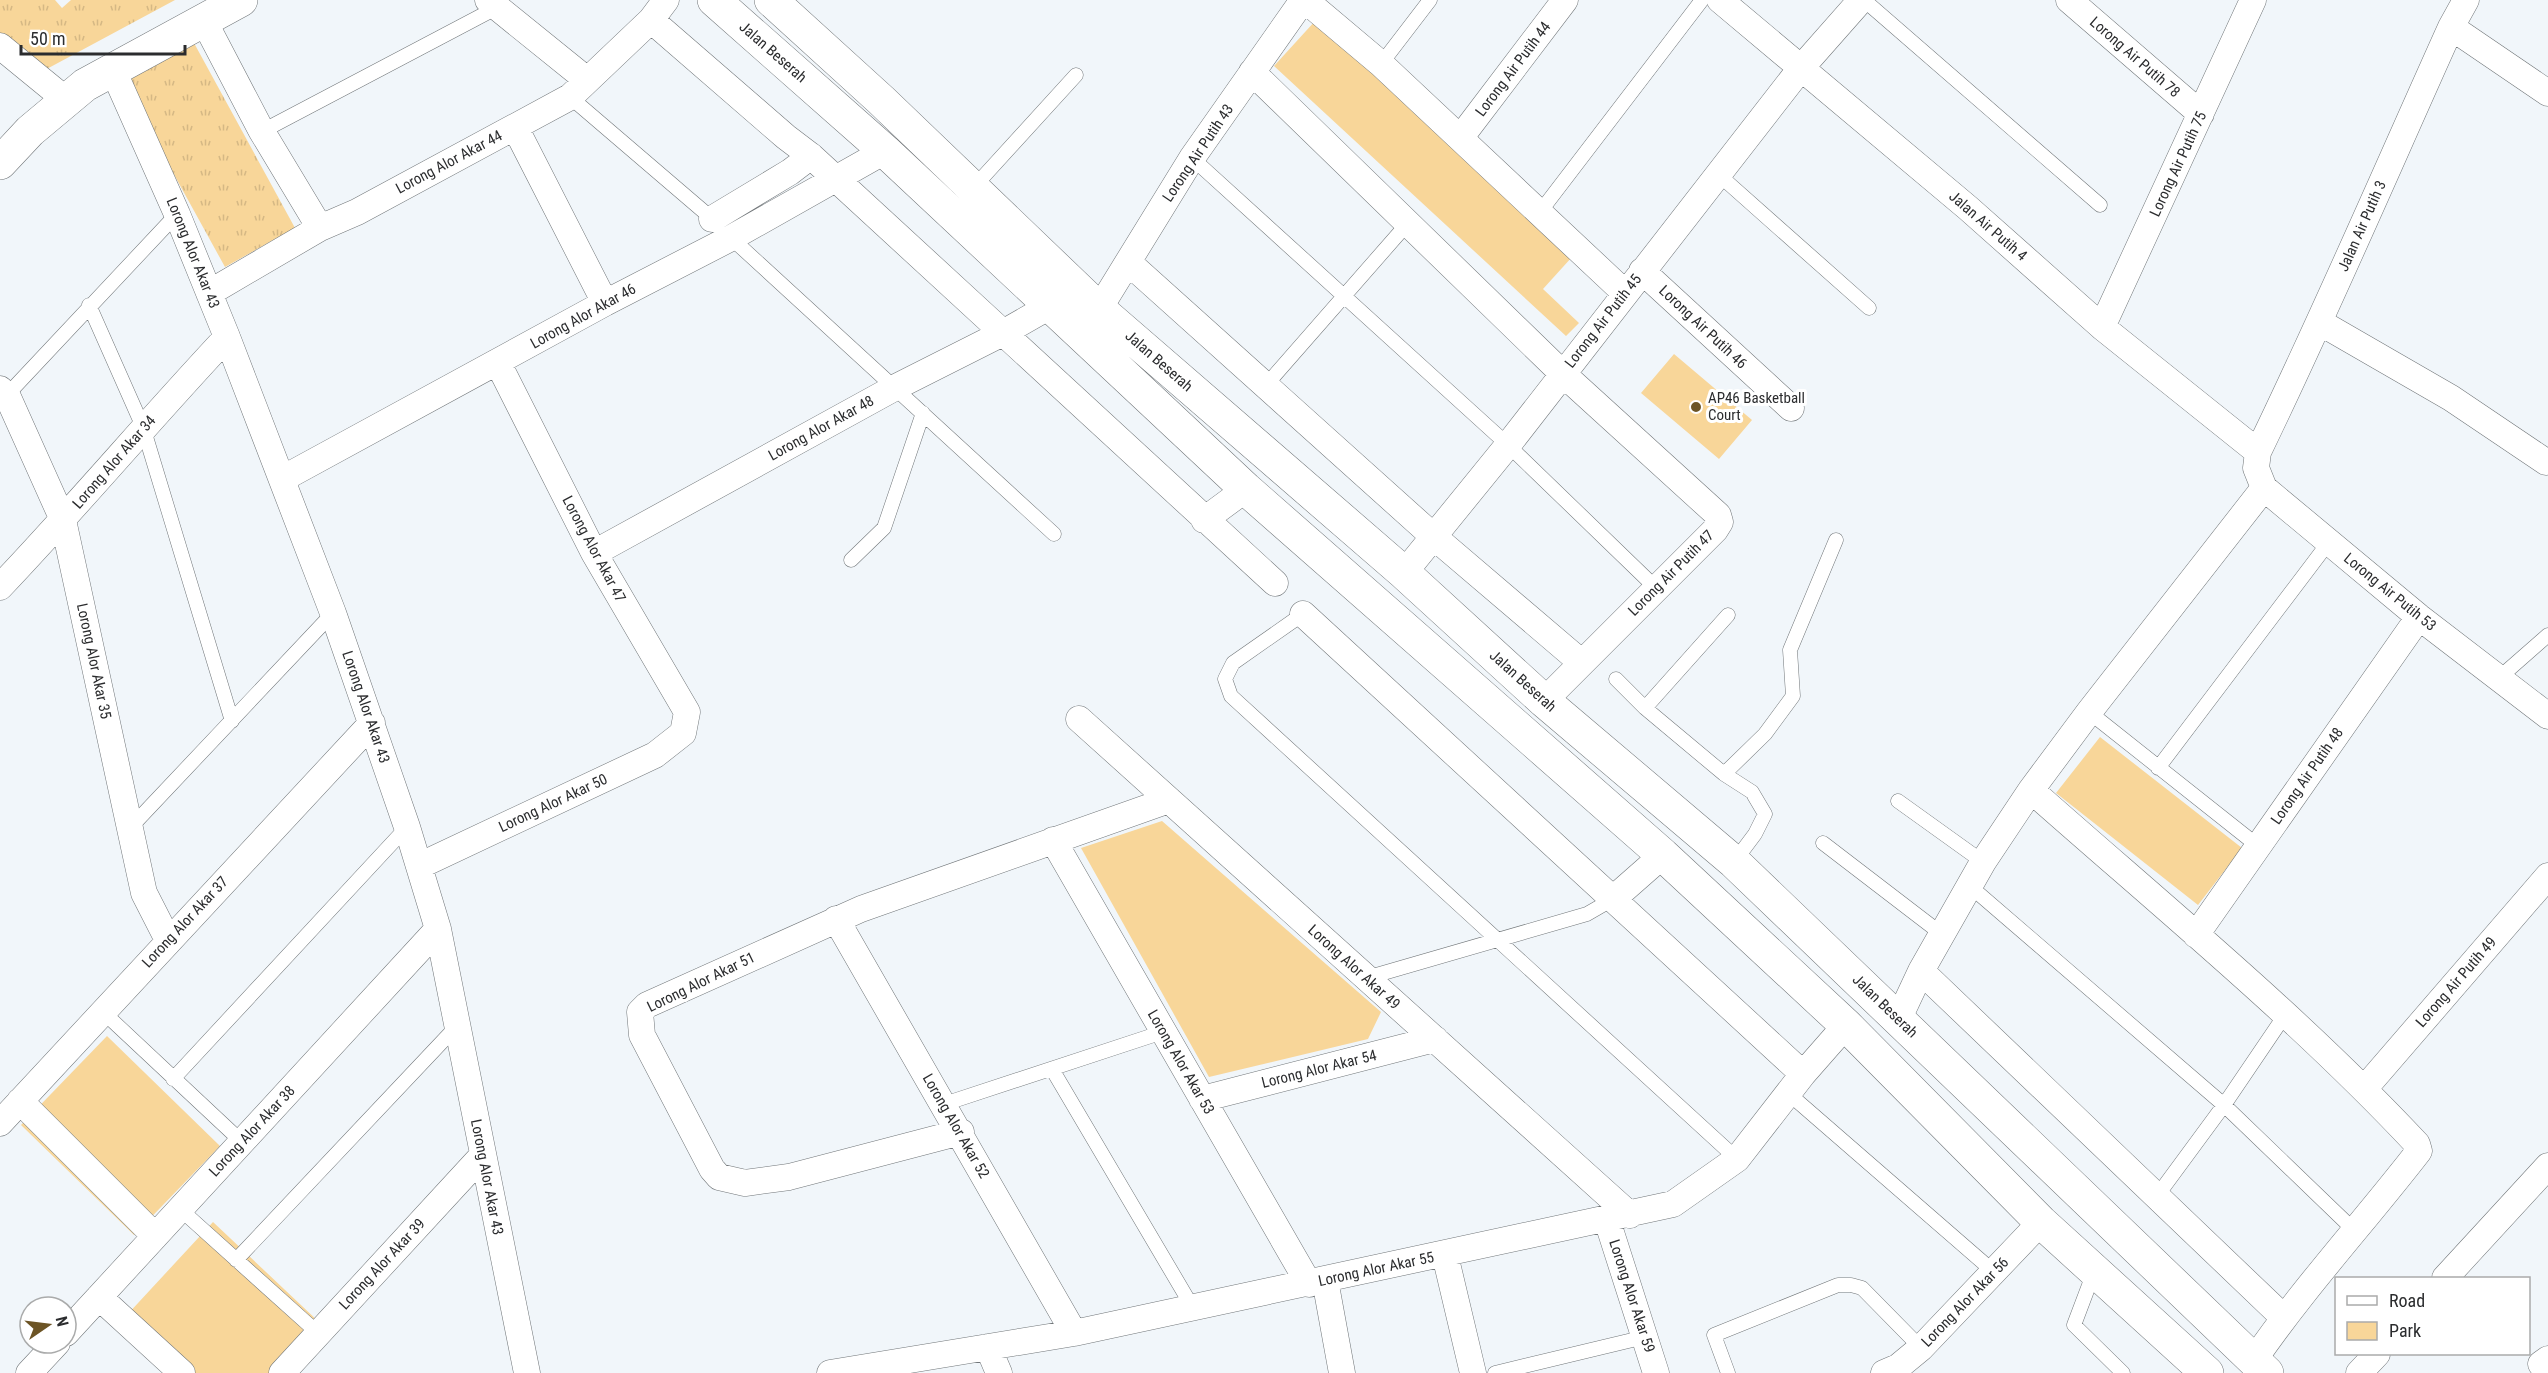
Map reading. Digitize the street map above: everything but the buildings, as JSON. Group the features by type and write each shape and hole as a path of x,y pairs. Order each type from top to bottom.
{"main road":[{"path":"0,163 30,131 85,85 241,0"},
{"name":"Jalan Beserah","path":"714,0 885,151 1246,489 1663,855 1846,1025 2041,1222 2207,1373"},
{"name":"Jalan Beserah","path":"771,0 881,99 1099,309 1404,573 1544,701 1734,862 2260,1366"}],"street":[{"path":"1304,0 1381,64 1461,137 1625,293"},
{"name":"Lorong Air Putih 43","path":"1099,309 1192,158 1304,0"},
{"name":"Lorong Air Putih 44","path":"1461,137 1564,0"},
{"name":"Jalan Air Putih 4","path":"1720,0 1968,208 2102,327 2258,452"},
{"name":"Lorong Air Putih 45","path":"1404,573 1508,445 1801,68 1862,0"},
{"name":"Lorong Air Putih 78","path":"2069,0 2201,114"},
{"name":"Lorong Air Putih 75","path":"2102,327 2201,114 2247,3"},
{"path":"492,4 578,88"},
{"path":"2459,9 2548,93"},
{"name":"Jalan Air Putih 3","path":"2258,452 2321,324 2346,257 2459,9"},
{"path":"659,10 786,137 836,178 1204,520 1275,583"},
{"name":"Lorong Alor Akar 44","path":"208,293 320,228 357,212 515,127 578,88 659,10"},
{"path":"204,21 261,130 320,228"},
{"path":"0,46 66,100"},
{"name":"Lorong Alor Akar 43","path":"113,70 177,214 282,479 333,613 407,827 438,929 527,1373"},
{"path":"1252,72 1562,373"},
{"path":"515,127 605,303"},
{"name":"Lorong Alor Akar 46","path":"282,479 605,303 732,238 885,151"},
{"path":"712,219 790,172 811,156"},
{"path":"1128,262 1267,384 1433,536 1582,663"},
{"name":"Lorong Air Putih 46","path":"1642,271 1791,408"},
{"name":"Lorong Alor Akar 48","path":"594,553 896,387 1003,333 1050,306"},
{"path":"2321,324 2451,398 2546,462"},
{"name":"Lorong Alor Akar 34","path":"0,587 63,520 143,427 226,337"},
{"name":"Lorong Alor Akar 47","path":"498,363 594,553 687,712 683,733"},
{"name":"Lorong Air Putih 47","path":"1544,701 1715,530 1720,522 1718,515 1562,373"},
{"name":"Lorong Alor Akar 35","path":"4,392 63,520 144,893 168,940"},
{"path":"1899,1018 1921,971 1971,887 1983,862 2031,790 2264,488 2256,468 2258,452"},
{"name":"Lorong Air Putih 53","path":"2264,488 2419,616 2548,716"},
{"path":"1204,520 1246,489"},
{"path":"1303,614 1613,899 1795,1084"},
{"name":"Lorong Air Putih 48","path":"2196,935 2419,616"},
{"name":"Lorong Alor Akar 49","path":"1079,719 1435,1039 1618,1217"},
{"name":"Lorong Alor Akar 37","path":"0,1123 372,723"},
{"name":"Lorong Alor Akar 50","path":"419,866 655,755 683,733"},
{"path":"2031,790 2365,1088 2417,1144 2419,1151 2356,1232 2283,1317 2260,1366"},
{"name":"Lorong Alor Akar 51","path":"961,1132 789,1177 746,1183 719,1177 712,1169 642,1035 640,1012 647,1005 836,919 1169,800"},
{"name":"Lorong Alor Akar 53","path":"1053,840 1202,1099 1317,1282 1342,1373"},
{"path":"1613,899 1663,855"},
{"name":"Lorong Air Putih 49","path":"2365,1088 2548,876"},
{"name":"Lorong Alor Akar 52","path":"836,919 961,1132 1074,1333"},
{"name":"Lorong Alor Akar 38","path":"78,1320 438,929"},
{"path":"1921,971 2283,1317"},
{"name":"Lorong Alor Akar 55","path":"830,1373 1074,1333 1445,1255 1673,1204 1737,1159 1795,1084 1846,1025"},
{"name":"Lorong Alor Akar 54","path":"1202,1099 1435,1039"},
{"path":"20,1101 155,1236"},
{"name":"Lorong Alor Akar 39","path":"282,1373 482,1156"},
{"path":"2446,1277 2548,1166"},
{"name":"Lorong Alor Akar 59","path":"1618,1217 1645,1336 1656,1373"},
{"name":"Lorong Alor Akar 56","path":"1896,1371 1921,1348 2041,1222"},
{"path":"1445,1255 1473,1373"},
{"path":"99,1297 182,1373"},
{"path":"988,1347 999,1373"},
{"path":"29,1373 46,1355"},
{"path":"2359,1373 2375,1355"}],"lane":[{"path":"1381,64 1430,0"},
{"path":"1540,212 1702,0"},
{"path":"1862,0 2100,205"},
{"path":"261,130 283,121 492,4"},
{"path":"973,188 1077,75"},
{"path":"578,88 732,238 1054,534"},
{"path":"1192,158 1508,445 1656,588"},
{"path":"1718,174 1869,308"},
{"path":"4,392 177,214"},
{"path":"1267,384 1345,298 1408,223"},
{"path":"89,305 143,427 232,721"},
{"path":"850,560 884,528 923,412"},
{"path":"1724,774 1766,734 1793,696 1790,650 1836,540"},
{"path":"2158,768 2329,542"},
{"path":"130,828 333,613"},
{"path":"1303,614 1233,663 1225,679 1231,696 1737,1159"},
{"path":"1645,708 1728,615"},
{"path":"2499,678 2548,635"},
{"path":"1616,679 1645,708 1724,774 1752,792 1765,814 1755,834 1734,862"},
{"path":"2089,712 2258,846"},
{"path":"1898,801 1983,862"},
{"path":"173,1079 407,827"},
{"path":"1823,843 1943,934"},
{"path":"1971,887 2224,1106 2356,1232"},
{"path":"1366,978 1497,938 1587,914 1613,899"},
{"path":"102,1011 242,1142"},
{"path":"2157,1196 2224,1106 2285,1015"},
{"path":"236,1260 457,1026"},
{"path":"944,1104 1163,1032"},
{"path":"1052,1068 1193,1308"},
{"path":"1795,1084 1994,1272"},
{"path":"180,1209 319,1334"},
{"path":"2094,1272 2074,1325 2123,1373"},
{"path":"1728,1373 1714,1335 1838,1285 1862,1288 1921,1348"},
{"path":"1495,1373 1645,1336"}],"green space":[{"path":"0,0 55,0 62,8 71,0 175,0 43,71 0,34"},
{"path":"1316,20 1572,257 1543,289 1579,323 1566,336 1274,66"},
{"path":"194,43 295,228 225,267 123,82"},
{"name":"AP46 Basketball Court","path":"1674,354 1752,420 1719,459 1641,393"},
{"path":"2100,737 2242,848 2198,905 2056,793"},
{"path":"1162,821 1381,1012 1368,1039 1209,1077 1081,848"},
{"path":"107,1036 220,1146 134,1235 21,1125"},
{"path":"213,1222 320,1323 273,1373 186,1373 126,1316"}],"place":[{"name":"AP46 Basketball Court","path":"1696,407"}]}
